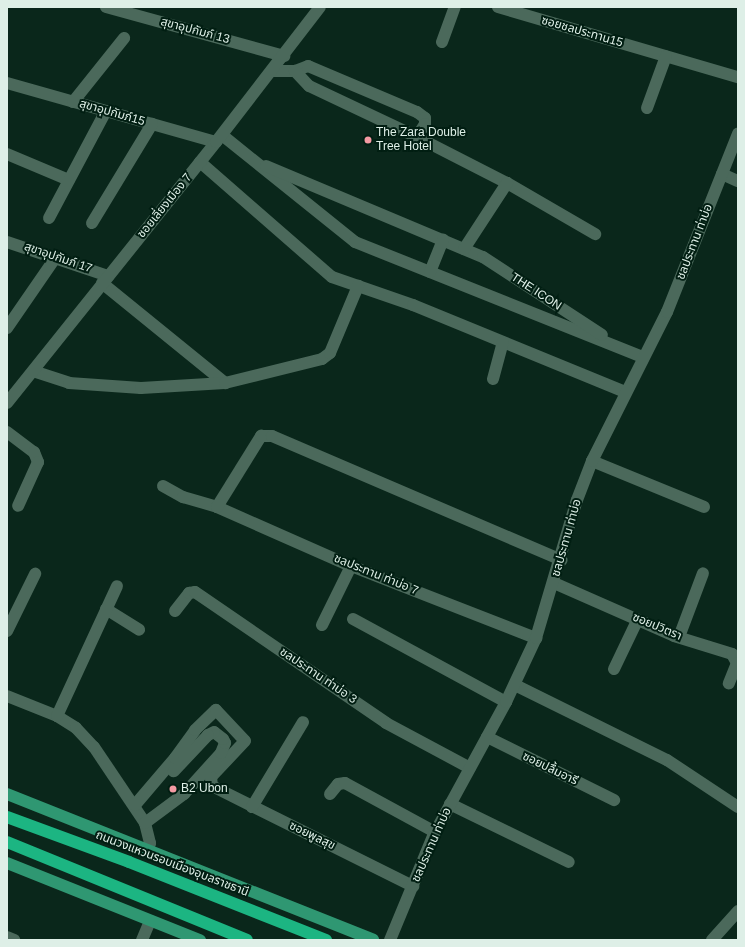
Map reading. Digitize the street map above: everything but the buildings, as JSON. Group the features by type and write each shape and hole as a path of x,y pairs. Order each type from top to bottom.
{"highway":[{"name":"ถนนวงแหวนรอบเมืองอุบลราชธานี","path":"7,817 129,862 326,940"},
{"path":"7,842 247,940"}],"main road":[{"path":"7,794 373,940"},
{"path":"7,863 200,940"}],"street":[{"name":"สุขาอุปกัมภ์ 13","path":"106,7 284,56"},
{"name":"ซอยเลี่ยงเมือง 7","path":"7,403 284,56 320,7"},
{"path":"442,42 455,7"},
{"name":"ซอยชลประทาน15","path":"498,7 738,77"},
{"path":"74,102 124,38"},
{"path":"647,108 666,56"},
{"path":"272,71 295,71 308,66 417,112 425,118 425,124 418,137"},
{"path":"295,71 309,86 418,137 507,183 595,234"},
{"name":"สุขาอุปกัมภ์15","path":"7,83 152,124 219,138"},
{"path":"49,218 106,111"},
{"path":"92,223 152,124"},
{"name":"ชลประทาน ท่าบ่อ","path":"390,940 435,832 515,685 536,638 562,560 577,500 592,461 643,357 667,312 738,136"},
{"name":"THE ICON","path":"219,138 258,163 355,242 643,357"},
{"path":"7,154 69,180"},
{"path":"200,162 332,277 413,305 626,392"},
{"name":"THE ICON","path":"258,163 293,175 483,257 625,350"},
{"path":"722,174 738,181"},
{"path":"464,249 507,183"},
{"path":"430,272 443,240"},
{"name":"สุขาอุปกัมภ์ 17","path":"7,242 56,257 105,279 225,383"},
{"path":"7,328 56,257"},
{"path":"32,371 69,383 141,388 225,383 327,356 358,286"},
{"path":"493,379 503,342"},
{"path":"7,432 34,452 38,462 18,506"},
{"path":"217,507 261,436 272,436 562,560"},
{"path":"592,461 704,507"},
{"name":"ชลประทาน ท่าบ่อ 7","path":"163,486 183,497 217,507 351,566 536,638"},
{"path":"322,625 351,566"},
{"path":"679,637 703,573"},
{"path":"7,631 35,574"},
{"name":"ซอยปวิตรา","path":"554,583 679,637 736,657 737,663 729,683"},
{"path":"57,716 116,586"},
{"name":"ชลประทาน ท่าบ่อ 3","path":"175,611 189,593 195,592 386,723 470,768"},
{"path":"106,609 139,630"},
{"path":"353,619 506,702"},
{"path":"614,668 638,619"},
{"path":"515,685 667,760 738,807"},
{"path":"7,696 57,716 76,728 94,747 136,807 145,823 150,843 146,850"},
{"name":"ซอยพูลสุข","path":"136,807 195,730 216,710 245,741 211,777 212,786 413,886"},
{"path":"252,807 303,722"},
{"path":"136,807 202,740 214,732 219,734 225,743 221,753 184,794 145,823"},
{"name":"ซอยปลื้มอารี","path":"487,738 614,800"},
{"path":"330,794 338,784 345,783 435,832"},
{"path":"450,804 569,862"},
{"path":"712,940 738,910"},
{"path":"142,940 150,921"},
{"path":"7,937 14,940"}],"place":[{"name":"The Zara Double Tree Hotel","path":"368,140"},
{"name":"B2 Ubon","path":"173,789"}]}
